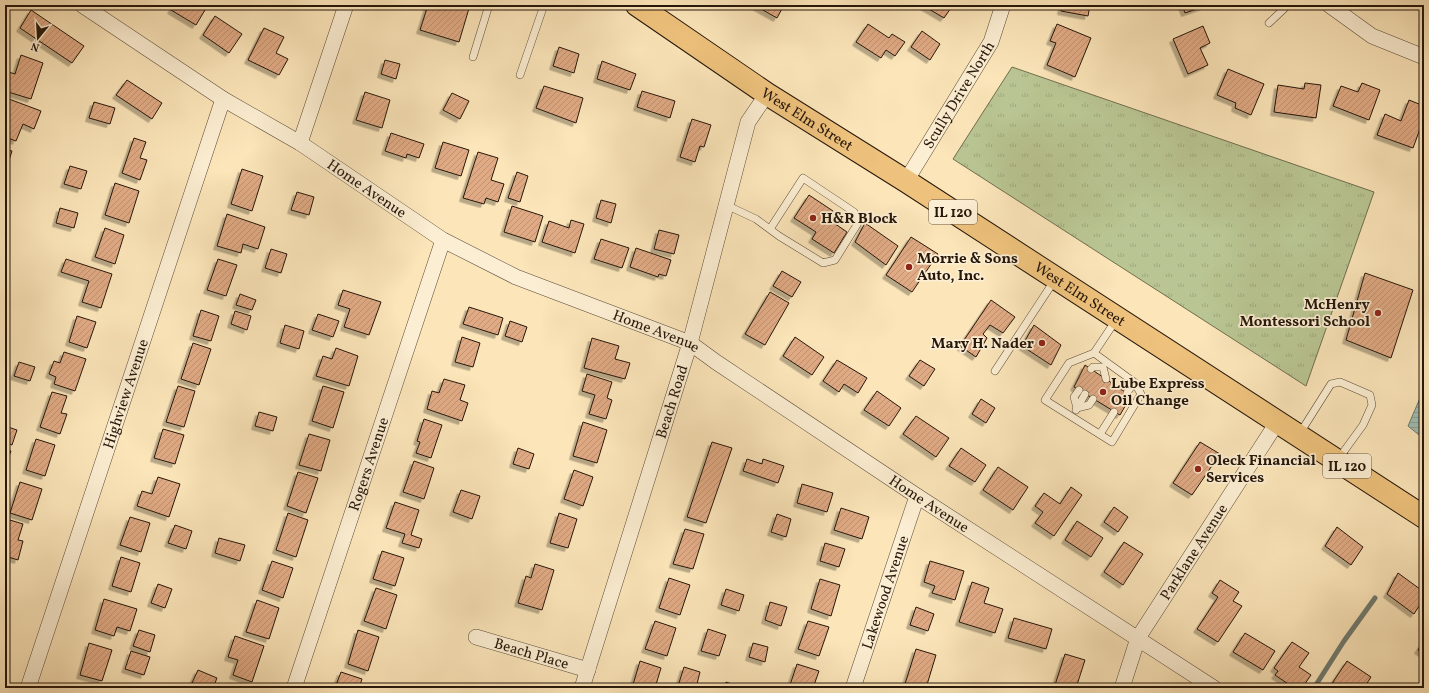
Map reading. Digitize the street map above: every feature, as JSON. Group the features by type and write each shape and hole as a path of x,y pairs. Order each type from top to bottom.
{"main road":[{"name":"West Elm Street","path":"637,5 767,94 906,181 1424,517"}],"street":[{"name":"Home Avenue","path":"82,5 223,99 300,143 443,240 516,277 690,343 716,362 917,496 1214,688"},
{"path":"300,143 346,5"},
{"name":"Scully Drive North","path":"906,181 990,42 1003,5"},
{"path":"1329,5 1372,36 1424,57"},
{"name":"Beach Road","path":"582,688 690,343 748,122 767,94"},
{"name":"Highview Avenue","path":"28,688 223,99"},
{"name":"Rogers Avenue","path":"294,688 443,240"},
{"name":"Parklane Avenue","path":"1122,688 1138,638 1278,421"},
{"name":"Lakewood Avenue","path":"853,688 917,496"},
{"name":"Beach Place","path":"476,637 588,670"}],"lane":[{"path":"473,57 489,5"},
{"path":"520,75 544,5"},
{"path":"1269,23 1288,5"},
{"path":"726,205 756,219 770,230 779,236 823,263 834,260 858,223 854,212 803,178 770,230"},
{"path":"995,371 1055,279"},
{"path":"1094,353 1104,364 1134,382 1140,394 1112,442 1046,400 1069,362 1094,353 1117,319"},
{"path":"1091,369 1093,366 1104,364"},
{"path":"1098,374 1104,364"},
{"path":"1104,364 1106,379"},
{"path":"1126,393 1134,382"},
{"path":"1299,435 1331,384 1340,382 1370,395 1372,405 1363,425 1338,460"},
{"path":"1077,408 1074,398 1078,390"},
{"path":"1072,417 1085,394"},
{"path":"1077,408 1089,405 1093,399"},
{"path":"1100,434 1114,412"}],"green space":[{"path":"1012,67 1374,192 1306,386 953,159"}],"water":[{"path":"1424,393 1424,439 1408,426 1420,398"}],"building":[{"path":"174,5 208,5 196,25 171,10"},
{"path":"428,5 470,5 459,42 420,30"},
{"path":"754,5 784,5 777,18"},
{"path":"922,5 953,5 944,18"},
{"path":"1062,5 1090,5 1088,16 1061,11"},
{"path":"1182,5 1204,5 1205,6 1185,13"},
{"path":"31,10 84,46 72,63 20,28"},
{"path":"215,16 242,34 229,53 203,35"},
{"path":"868,24 889,38 892,34 905,42 895,56 886,50 881,58 856,42"},
{"path":"1057,24 1091,38 1075,77 1047,65 1056,43 1050,41"},
{"path":"1203,26 1210,43 1200,48 1208,65 1188,74 1173,39"},
{"path":"264,28 284,37 276,53 288,59 279,75 248,60"},
{"path":"922,31 940,44 930,60 911,47"},
{"path":"559,47 579,54 574,73 553,66"},
{"path":"21,55 43,63 31,99 5,91 5,71 15,74"},
{"path":"385,60 400,64 396,79 381,74"},
{"path":"602,61 636,74 630,90 597,79"},
{"path":"1228,69 1264,84 1251,115 1235,108 1236,103 1217,95"},
{"path":"127,80 162,103 152,119 116,95"},
{"path":"1305,83 1321,85 1316,118 1274,112 1278,85 1304,89"},
{"path":"1362,83 1380,90 1369,120 1333,106 1341,86 1358,92"},
{"path":"544,86 583,98 576,123 536,108"},
{"path":"642,91 675,101 670,118 637,107"},
{"path":"365,92 390,100 382,128 356,120"},
{"path":"452,93 469,101 460,119 443,110"},
{"path":"9,99 41,111 34,129 23,124 16,141 5,137 5,109"},
{"path":"1409,100 1424,106 1424,118 1413,148 1377,135 1385,114 1401,121"},
{"path":"94,102 115,108 110,124 89,118"},
{"path":"692,119 711,125 704,147 700,146 695,162 680,157"},
{"path":"391,133 424,144 419,158 407,154 406,158 385,151"},
{"path":"134,138 146,142 140,158 147,160 140,180 122,173"},
{"path":"443,142 469,150 461,176 435,168"},
{"path":"5,149 12,151 5,173"},
{"path":"478,152 498,158 491,180 504,184 498,202 486,198 484,204 463,198"},
{"path":"70,166 87,171 81,189 64,184"},
{"path":"242,169 263,176 252,211 231,204"},
{"path":"517,172 528,176 520,202 508,198"},
{"path":"115,183 139,191 129,223 105,215"},
{"path":"297,192 314,197 309,215 291,210"},
{"path":"809,195 833,211 828,219 847,232 834,253 812,239 816,232 794,218"},
{"path":"601,200 616,204 611,223 596,218"},
{"path":"512,206 543,216 535,242 504,232"},
{"path":"60,208 78,213 74,228 56,223"},
{"path":"227,214 265,227 258,249 243,244 241,253 217,246"},
{"path":"571,220 584,224 575,253 542,242 549,221 569,228"},
{"path":"865,223 898,246 886,265 855,242"},
{"path":"105,228 124,235 115,264 95,257"},
{"path":"659,230 679,235 674,254 654,249"},
{"path":"911,237 938,254 912,292 886,275"},
{"path":"601,239 629,248 622,268 594,259"},
{"path":"636,248 671,260 666,276 659,274 658,277 630,267"},
{"path":"271,249 287,254 281,273 265,268"},
{"path":"66,259 112,274 101,308 82,302 89,281 61,272"},
{"path":"218,259 237,265 226,296 207,290"},
{"path":"782,271 801,282 792,297 773,286"},
{"path":"1365,273 1413,290 1391,358 1346,340"},
{"path":"343,290 381,302 369,335 344,327 350,309 338,305"},
{"path":"770,292 789,303 765,345 745,334"},
{"path":"240,294 256,300 252,310 236,305"},
{"path":"991,300 1015,317 1003,333 990,325 983,334 987,338 976,357 960,346"},
{"path":"469,307 503,318 498,335 463,324"},
{"path":"201,310 219,316 211,341 193,336"},
{"path":"235,311 251,316 247,330 231,324"},
{"path":"318,314 339,321 333,337 312,330"},
{"path":"77,316 96,322 87,348 69,342"},
{"path":"510,321 527,327 522,342 505,336"},
{"path":"285,325 304,331 299,349 280,343"},
{"path":"1034,325 1061,345 1051,365 1022,346"},
{"path":"462,337 480,343 473,367 455,362"},
{"path":"795,337 824,357 812,375 783,356"},
{"path":"592,338 619,346 615,359 630,363 625,379 584,368"},
{"path":"193,343 211,349 199,385 181,379"},
{"path":"336,348 358,356 349,386 316,376 323,356 332,359"},
{"path":"64,352 86,359 75,391 54,384 56,377 49,374 54,361 60,363"},
{"path":"837,360 867,378 858,393 844,384 839,392 823,381"},
{"path":"920,360 935,369 924,386 909,376"},
{"path":"19,362 35,367 30,381 14,376"},
{"path":"1085,365 1131,396 1120,415 1074,387"},
{"path":"587,374 612,382 607,398 612,400 606,419 589,414 595,395 582,391"},
{"path":"444,379 465,385 460,400 468,403 462,421 427,409 432,391 439,393"},
{"path":"178,386 195,391 184,427 166,422"},
{"path":"323,386 344,392 333,428 312,421"},
{"path":"877,391 901,408 889,426 864,410"},
{"path":"52,392 67,396 61,413 67,414 60,434 40,427"},
{"path":"981,399 995,408 986,423 972,414"},
{"path":"259,412 277,417 273,431 255,426"},
{"path":"916,416 949,438 936,457 903,434"},
{"path":"424,419 442,425 431,458 416,453 420,442 417,441"},
{"path":"583,422 607,430 597,463 573,456"},
{"path":"5,426 17,430 12,445 5,442"},
{"path":"163,429 184,435 175,464 154,458"},
{"path":"309,434 330,440 321,471 299,465"},
{"path":"36,439 55,445 45,476 26,470"},
{"path":"712,442 732,448 706,523 687,517"},
{"path":"1200,442 1220,454 1192,495 1173,483"},
{"path":"518,448 534,454 529,469 513,464"},
{"path":"961,448 986,465 975,482 949,466"},
{"path":"5,449 11,451 7,462 5,462"},
{"path":"747,459 762,464 763,459 784,466 778,483 743,471"},
{"path":"414,461 434,468 424,499 403,492"},
{"path":"998,467 1028,487 1013,510 983,490"},
{"path":"574,470 593,477 583,506 564,499"},
{"path":"298,472 318,478 306,513 287,506"},
{"path":"158,477 180,484 169,517 137,506 142,491 152,494"},
{"path":"20,482 42,489 32,520 10,513"},
{"path":"802,484 833,493 827,512 797,503"},
{"path":"1071,487 1082,495 1054,536 1035,523 1043,512 1035,506 1044,493 1060,504"},
{"path":"461,490 480,496 472,519 453,512"},
{"path":"395,502 419,510 411,535 422,539 419,548 402,543 405,534 386,528"},
{"path":"1114,507 1128,517 1118,532 1104,522"},
{"path":"841,508 869,517 862,539 834,530"},
{"path":"288,513 308,520 296,557 276,550"},
{"path":"559,513 577,519 568,548 550,543"},
{"path":"777,514 791,519 786,537 771,532"},
{"path":"130,517 150,523 141,552 120,545"},
{"path":"10,520 23,524 18,540 23,541 18,560 5,556 5,538"},
{"path":"1077,521 1103,538 1091,557 1065,540"},
{"path":"175,525 192,531 186,549 168,543"},
{"path":"1337,527 1363,547 1351,565 1325,546"},
{"path":"685,529 704,534 693,569 673,564"},
{"path":"219,538 245,545 240,561 215,553"},
{"path":"1124,542 1143,554 1123,585 1104,572"},
{"path":"825,543 845,549 839,567 820,561"},
{"path":"382,551 404,558 395,586 373,579"},
{"path":"121,557 140,563 131,592 112,586"},
{"path":"272,561 293,568 283,598 262,590"},
{"path":"930,561 964,571 955,600 932,593 935,586 924,582"},
{"path":"535,564 554,570 542,610 518,603 526,576 531,578"},
{"path":"1398,573 1424,592 1424,598 1414,614 1387,594"},
{"path":"669,578 690,585 680,615 659,608"},
{"path":"820,579 840,585 831,616 811,609"},
{"path":"1220,580 1239,592 1233,601 1242,606 1218,642 1197,629 1218,597 1212,593"},
{"path":"972,582 989,588 984,603 1003,609 995,633 959,622"},
{"path":"158,584 172,589 165,608 151,603"},
{"path":"376,588 397,595 386,629 364,621"},
{"path":"726,589 744,595 739,611 721,605"},
{"path":"104,599 137,609 130,631 117,627 114,636 95,630"},
{"path":"257,600 279,608 269,639 246,632"},
{"path":"770,602 787,607 781,626 765,620"},
{"path":"916,607 934,614 928,631 910,625"},
{"path":"1014,618 1052,629 1046,649 1008,638"},
{"path":"655,621 676,628 667,656 645,649"},
{"path":"808,621 829,627 819,656 798,649"},
{"path":"708,629 726,635 719,656 701,651"},
{"path":"139,630 155,635 150,652 133,646"},
{"path":"358,630 379,637 368,671 348,664"},
{"path":"1245,633 1275,651 1263,670 1233,652"},
{"path":"235,636 264,646 252,682 233,675 238,660 228,657"},
{"path":"1424,641 1424,654 1418,650"},
{"path":"1292,642 1309,653 1299,667 1311,675 1302,688 1294,688 1275,675 1278,671 1274,668"},
{"path":"89,643 112,650 102,681 80,675"},
{"path":"753,643 768,647 765,662 749,657"},
{"path":"916,649 936,655 926,688 917,688 905,684"},
{"path":"131,651 150,657 144,675 125,669"},
{"path":"1065,654 1085,660 1076,688 1054,688"},
{"path":"640,661 661,668 655,688 632,688"},
{"path":"1347,661 1371,677 1364,688 1329,688"},
{"path":"797,664 819,671 813,688 789,688"},
{"path":"684,667 700,672 696,688 678,686"},
{"path":"198,670 217,678 213,688 204,688 192,683"},
{"path":"341,672 362,679 359,688 335,688"},
{"path":"726,682 743,688 724,688"}],"waterway":[{"path":"1314,688 1344,641 1375,598"}],"place":[{"name":"H&R Block","path":"813,218"},
{"name":"Morrie & Sons Auto, Inc.","path":"909,267"},
{"name":"McHenry Montessori School","path":"1378,313"},
{"name":"Mary H. Nader","path":"1042,343"},
{"name":"Lube Express Oil Change","path":"1103,392"},
{"name":"Oleck Financial Services","path":"1198,469"}]}
